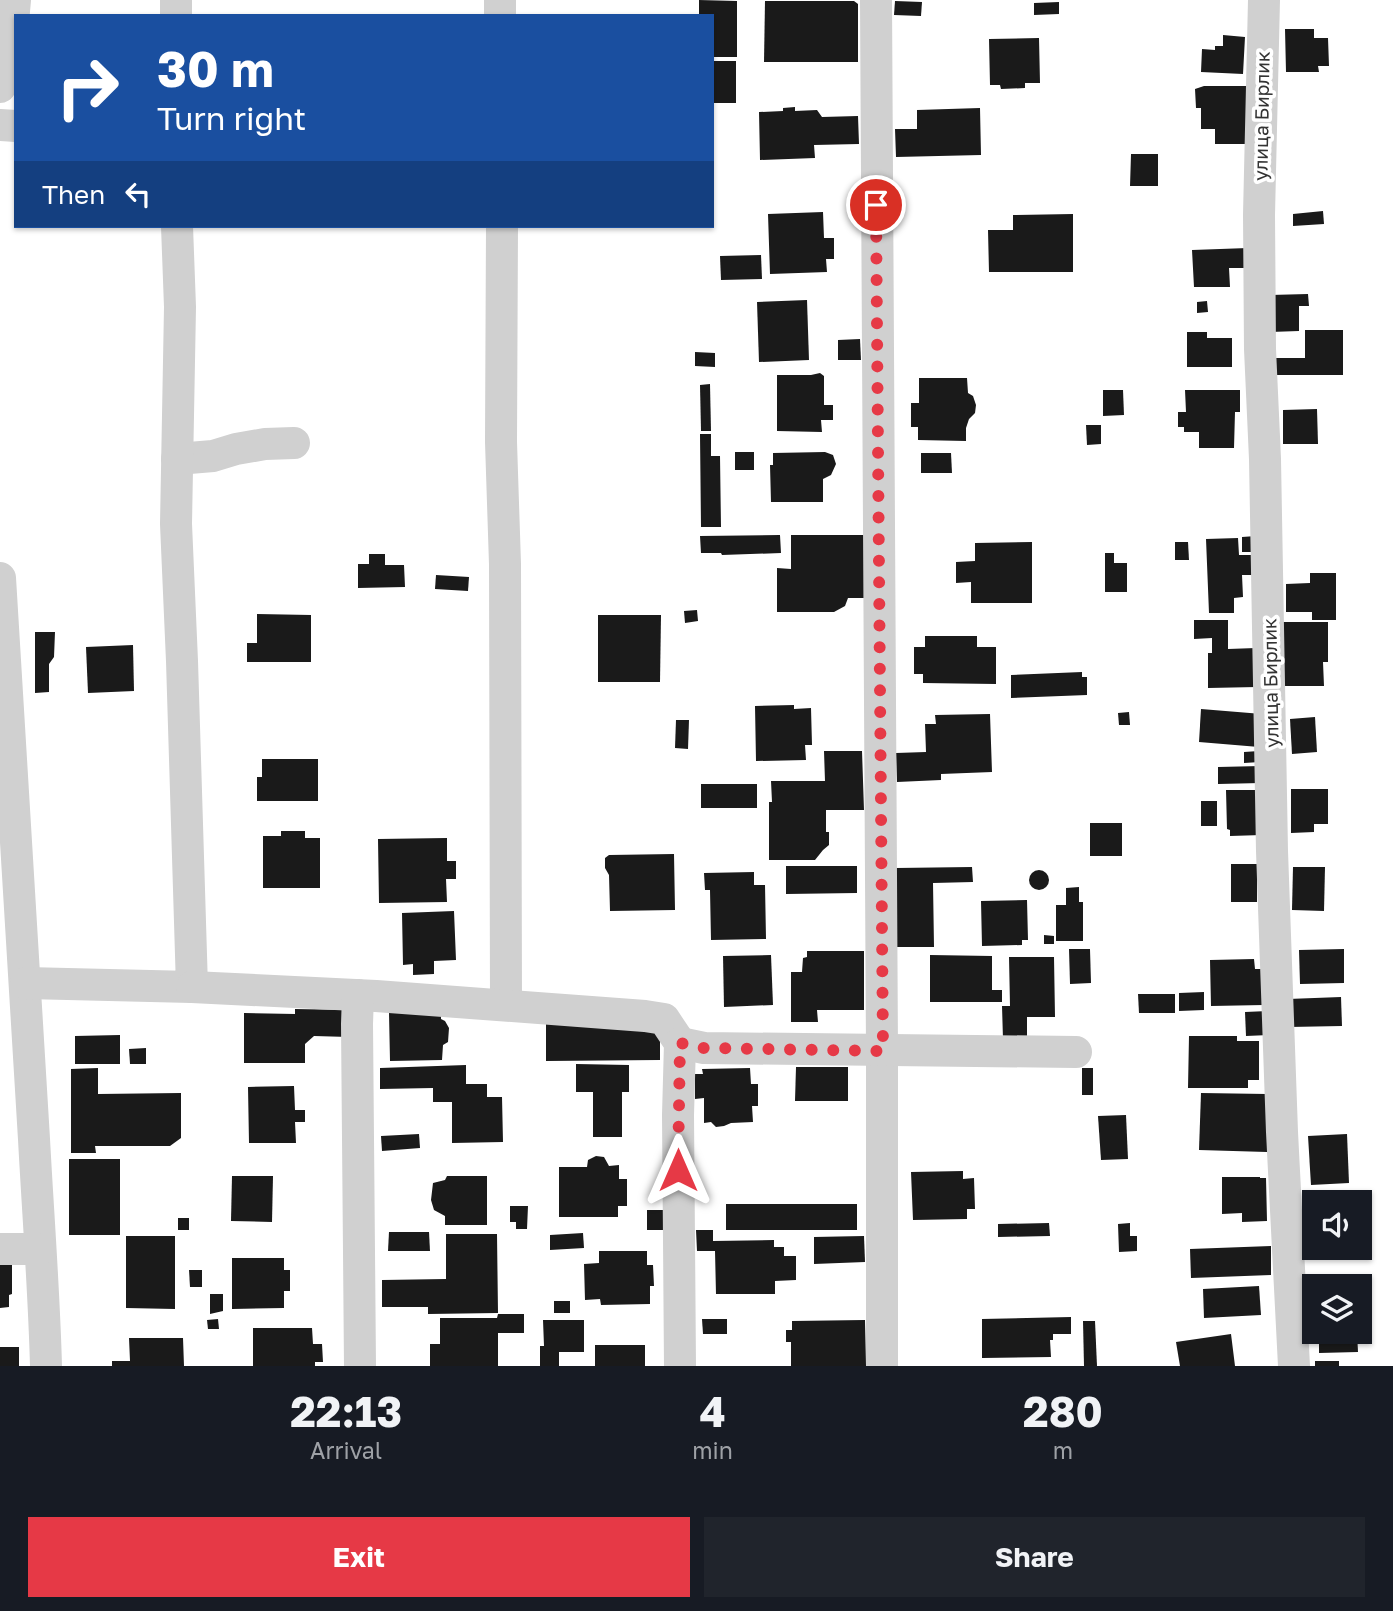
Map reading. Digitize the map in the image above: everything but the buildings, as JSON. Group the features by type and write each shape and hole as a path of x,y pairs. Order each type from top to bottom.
{"street":[{"path":"0,87 12,33 15,0"},
{"path":"876,0 883,1051 882,1366"},
{"name":"улица Бирлик","path":"1264,0 1259,215 1260,337 1273,878 1294,1366"},
{"path":"177,228 180,307 176,524 192,987"},
{"path":"502,228 506,1005"},
{"path":"177,459 212,456 265,444 294,443"},
{"path":"0,578 26,983 46,1366"},
{"path":"26,983 358,995 664,1019 680,1043 680,1366"},
{"path":"358,995 360,1366"},
{"path":"680,1043 704,1048 1076,1052"},
{"path":"0,1249 40,1249"}],"route":[{"path":"678,1170 680,1043 704,1048 883,1051 876,205"}]}
